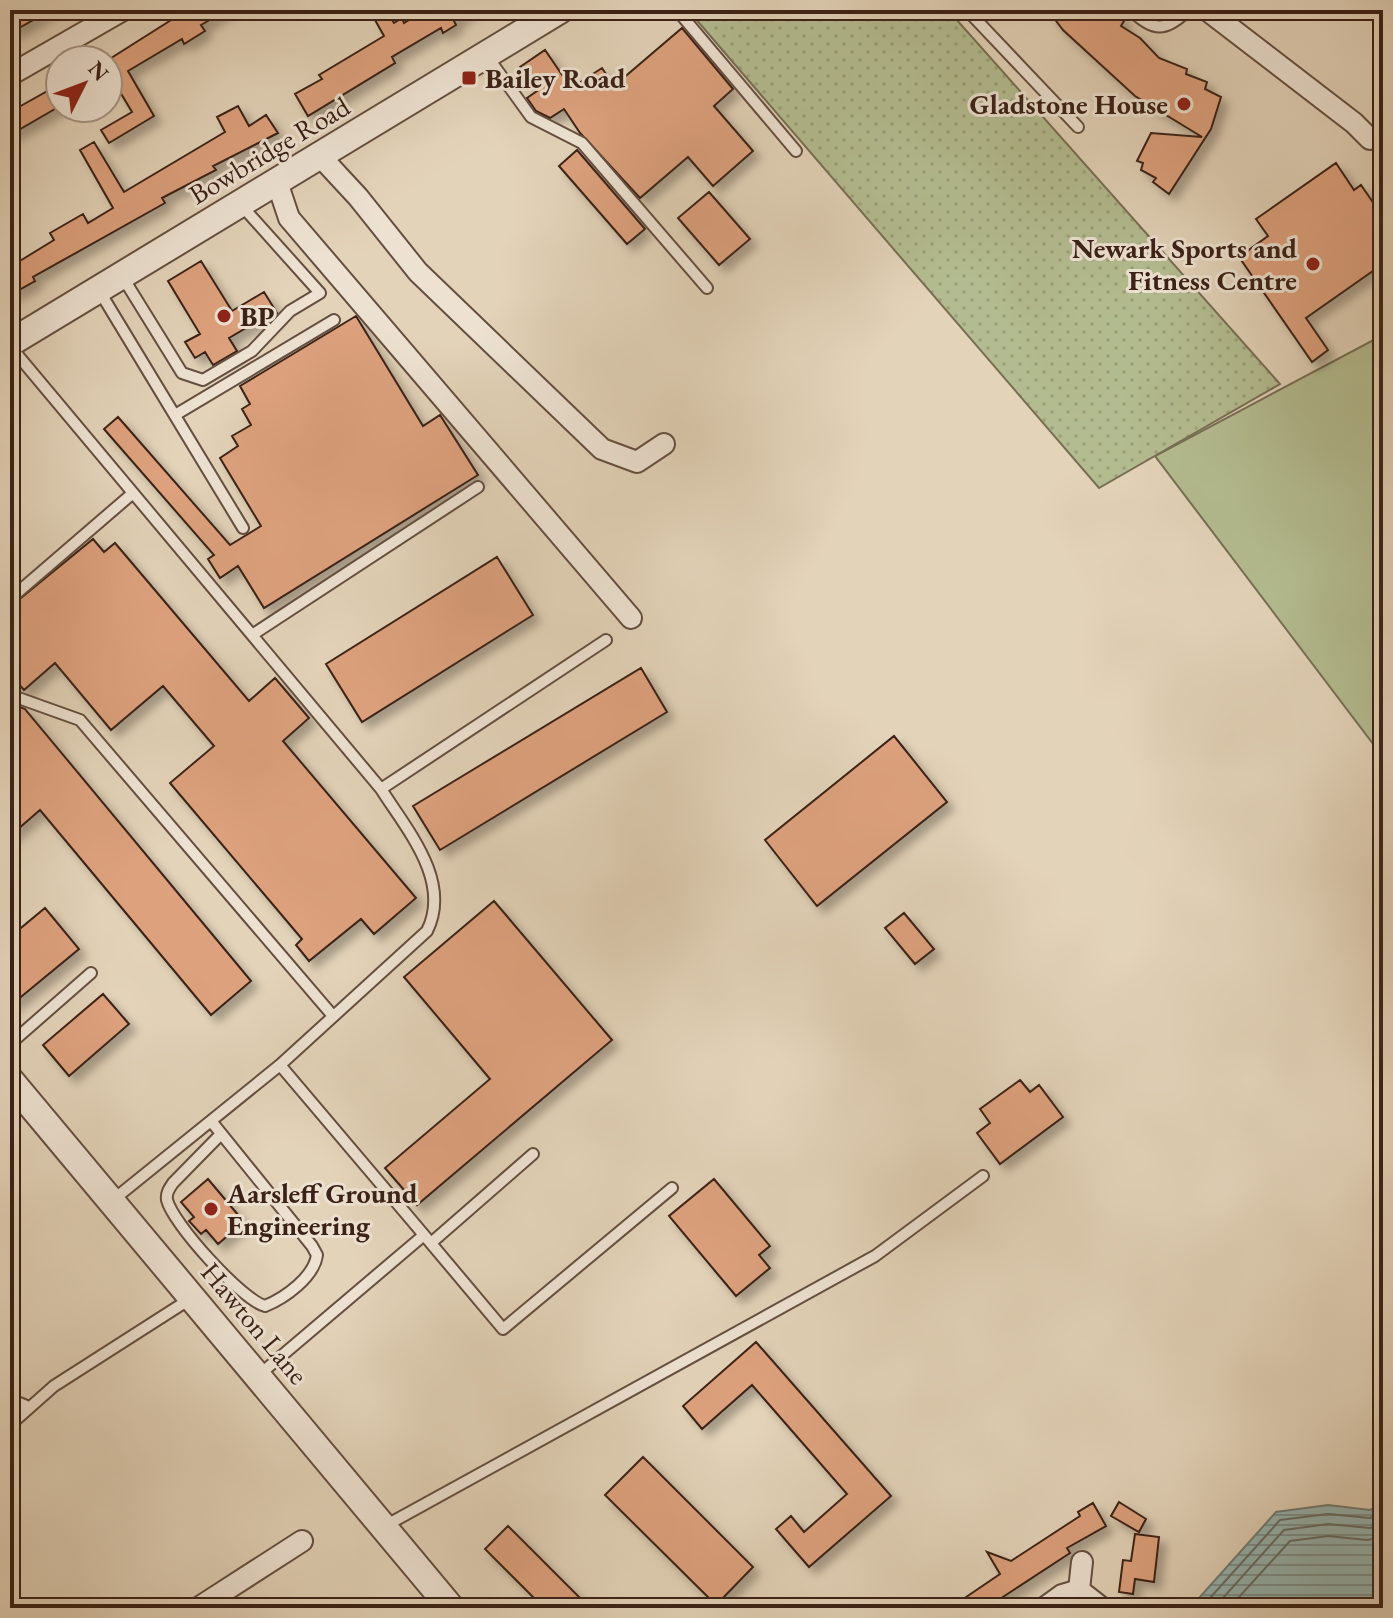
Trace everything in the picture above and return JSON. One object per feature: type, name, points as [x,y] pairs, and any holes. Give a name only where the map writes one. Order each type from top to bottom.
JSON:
[{"type":"street","points":[[10,75],[123,10]]},
{"type":"street","name":"Bowbridge Road","points":[[10,345],[552,12]]},
{"type":"street","points":[[1214,12],[1370,139]]},
{"type":"street","points":[[320,156],[358,197],[418,272],[602,449],[637,462],[664,444]]},
{"type":"street","points":[[277,182],[289,218],[631,618]]},
{"type":"street","name":"Hawton Lane","points":[[10,1080],[451,1608]]},
{"type":"street","points":[[198,1608],[302,1541]]},
{"type":"street","points":[[1079,1590],[1082,1562]]},
{"type":"street","points":[[1044,1608],[1062,1595],[1079,1590]]},
{"type":"street","points":[[1079,1590],[1102,1608]]},
{"type":"lane","points":[[677,10],[796,151]]},
{"type":"lane","points":[[967,10],[1078,127]]},
{"type":"lane","points":[[1131,10],[1150,26],[1161,29],[1170,26],[1188,10]]},
{"type":"lane","points":[[486,54],[531,117],[582,143],[707,288]]},
{"type":"lane","points":[[122,276],[182,373],[203,380],[252,351],[290,311],[320,293],[240,205]]},
{"type":"lane","points":[[99,290],[243,528]]},
{"type":"lane","points":[[175,415],[334,320]]},
{"type":"lane","points":[[10,345],[381,789],[426,863],[435,891],[436,914],[427,931],[280,1065],[111,1201]]},
{"type":"lane","points":[[252,635],[478,487]]},
{"type":"lane","points":[[10,599],[133,493]]},
{"type":"lane","points":[[381,789],[606,640]]},
{"type":"lane","points":[[10,695],[80,720],[333,1016]]},
{"type":"lane","points":[[10,1044],[91,973]]},
{"type":"lane","points":[[280,1065],[503,1329],[672,1188]]},
{"type":"lane","points":[[211,1121],[317,1255],[316,1267],[276,1302],[265,1306],[255,1304],[236,1287],[184,1228],[167,1201],[167,1192],[173,1183],[221,1134]]},
{"type":"lane","points":[[258,1376],[533,1154]]},
{"type":"lane","points":[[383,1527],[875,1256],[983,1176]]},
{"type":"lane","points":[[10,1425],[29,1407],[192,1298]]},
{"type":"lane","points":[[10,1399],[29,1407]]},
{"type":"green space","points":[[688,10],[948,10],[1280,384],[1099,488]]},
{"type":"green space","points":[[1383,335],[1383,757],[1155,456]]},
{"type":"water","points":[[1383,1504],[1383,1608],[1190,1608],[1276,1512],[1328,1505],[1370,1510]]},
{"type":"building","points":[[10,10],[51,10],[10,33]]},
{"type":"building","points":[[187,10],[227,10],[201,25],[205,31],[184,44],[182,39],[128,71],[154,116],[109,143],[101,130],[111,124],[124,124],[124,117],[132,112],[124,99],[124,50]]},
{"type":"building","points":[[425,10],[471,10],[454,21],[456,25],[443,33],[441,28],[392,57],[395,63],[308,116],[295,94],[322,79],[319,75],[384,36],[375,20],[387,12],[394,23],[402,18],[404,23]]},
{"type":"building","name":"Gladstone House","points":[[1048,10],[1113,10],[1124,21],[1121,26],[1140,38],[1159,58],[1187,69],[1186,74],[1207,82],[1205,89],[1221,97],[1211,129],[1169,194],[1153,182],[1156,178],[1141,170],[1143,163],[1137,161],[1151,133],[1202,137],[1135,96],[1063,30]]},
{"type":"building","points":[[682,28],[733,89],[714,106],[753,151],[713,186],[688,157],[640,198],[580,133],[564,109],[550,118],[536,111],[527,98],[537,91],[520,67],[545,50],[571,88],[602,68],[614,86]]},
{"type":"building","points":[[44,93],[44,115],[10,135],[10,112]]},
{"type":"building","points":[[238,106],[249,126],[266,115],[278,133],[213,166],[216,170],[162,198],[165,203],[33,277],[35,281],[10,295],[10,267],[54,240],[50,233],[83,214],[88,223],[113,208],[80,150],[94,142],[124,192],[225,132],[217,117]]},
{"type":"building","points":[[577,150],[645,229],[627,244],[559,166]]},
{"type":"building","name":"Newark Sports and Fitness Centre","points":[[1336,163],[1354,190],[1361,185],[1372,201],[1383,194],[1383,286],[1373,271],[1306,318],[1328,350],[1312,362],[1239,257],[1268,236],[1256,219]]},
{"type":"building","points":[[709,192],[750,239],[719,265],[678,218]]},
{"type":"building","name":"BP","points":[[201,261],[232,311],[264,292],[277,313],[266,322],[263,318],[229,338],[237,351],[213,365],[205,352],[195,358],[185,342],[200,334],[168,281]]},
{"type":"building","points":[[356,316],[423,426],[440,415],[478,475],[264,608],[238,566],[220,578],[208,559],[214,555],[104,429],[118,417],[230,545],[261,526],[220,458],[238,446],[232,436],[251,425],[242,409],[250,404],[240,386]]},
{"type":"building","points":[[93,539],[104,552],[115,543],[249,701],[275,678],[309,718],[283,741],[416,898],[374,934],[361,919],[309,961],[296,945],[302,939],[170,783],[214,746],[163,686],[111,730],[55,663],[24,690],[10,674],[10,633],[17,627],[10,619],[10,607]]},
{"type":"building","points":[[497,557],[533,615],[362,722],[326,664]]},
{"type":"building","points":[[641,668],[667,712],[440,850],[413,806]]},
{"type":"building","points":[[17,706],[25,709],[251,981],[211,1015],[40,810],[10,836],[10,712]]},
{"type":"building","points":[[894,736],[947,802],[817,906],[765,840]]},
{"type":"building","points":[[494,901],[612,1040],[417,1205],[385,1168],[490,1079],[404,977]]},
{"type":"building","points":[[45,908],[79,949],[10,1006],[10,937]]},
{"type":"building","points":[[904,913],[934,949],[915,964],[885,928]]},
{"type":"building","points":[[103,994],[129,1024],[69,1076],[43,1045]]},
{"type":"building","points":[[1020,1080],[1030,1092],[1039,1085],[1063,1117],[1000,1164],[977,1133],[990,1123],[980,1109]]},
{"type":"building","name":"Aarsleff Ground Engineering","points":[[208,1179],[244,1222],[218,1244],[206,1230],[201,1234],[189,1221],[194,1217],[181,1202]]},
{"type":"building","points":[[714,1179],[770,1246],[759,1255],[770,1268],[736,1296],[669,1216]]},
{"type":"building","points":[[756,1342],[891,1496],[809,1567],[776,1529],[791,1516],[804,1532],[847,1494],[752,1385],[702,1429],[683,1406]]},
{"type":"building","points":[[643,1457],[753,1567],[716,1605],[605,1495]]},
{"type":"building","points":[[1119,1502],[1146,1519],[1139,1532],[1111,1516]]},
{"type":"building","points":[[1093,1503],[1106,1526],[1067,1548],[1070,1553],[986,1608],[950,1608],[1000,1574],[987,1552],[1011,1561],[1080,1516],[1078,1512]]},
{"type":"building","points":[[508,1526],[590,1608],[544,1608],[485,1549]]},
{"type":"building","points":[[1135,1534],[1159,1537],[1154,1582],[1135,1579],[1133,1594],[1119,1592],[1123,1560],[1131,1561]]},
{"type":"place","name":"Bailey Road","points":[[469,78]]},
{"type":"place","name":"Gladstone House","points":[[1184,104]]},
{"type":"place","name":"Newark Sports and Fitness Centre","points":[[1313,264]]},
{"type":"place","name":"BP","points":[[224,316]]},
{"type":"place","name":"Aarsleff Ground Engineering","points":[[211,1209]]}]
